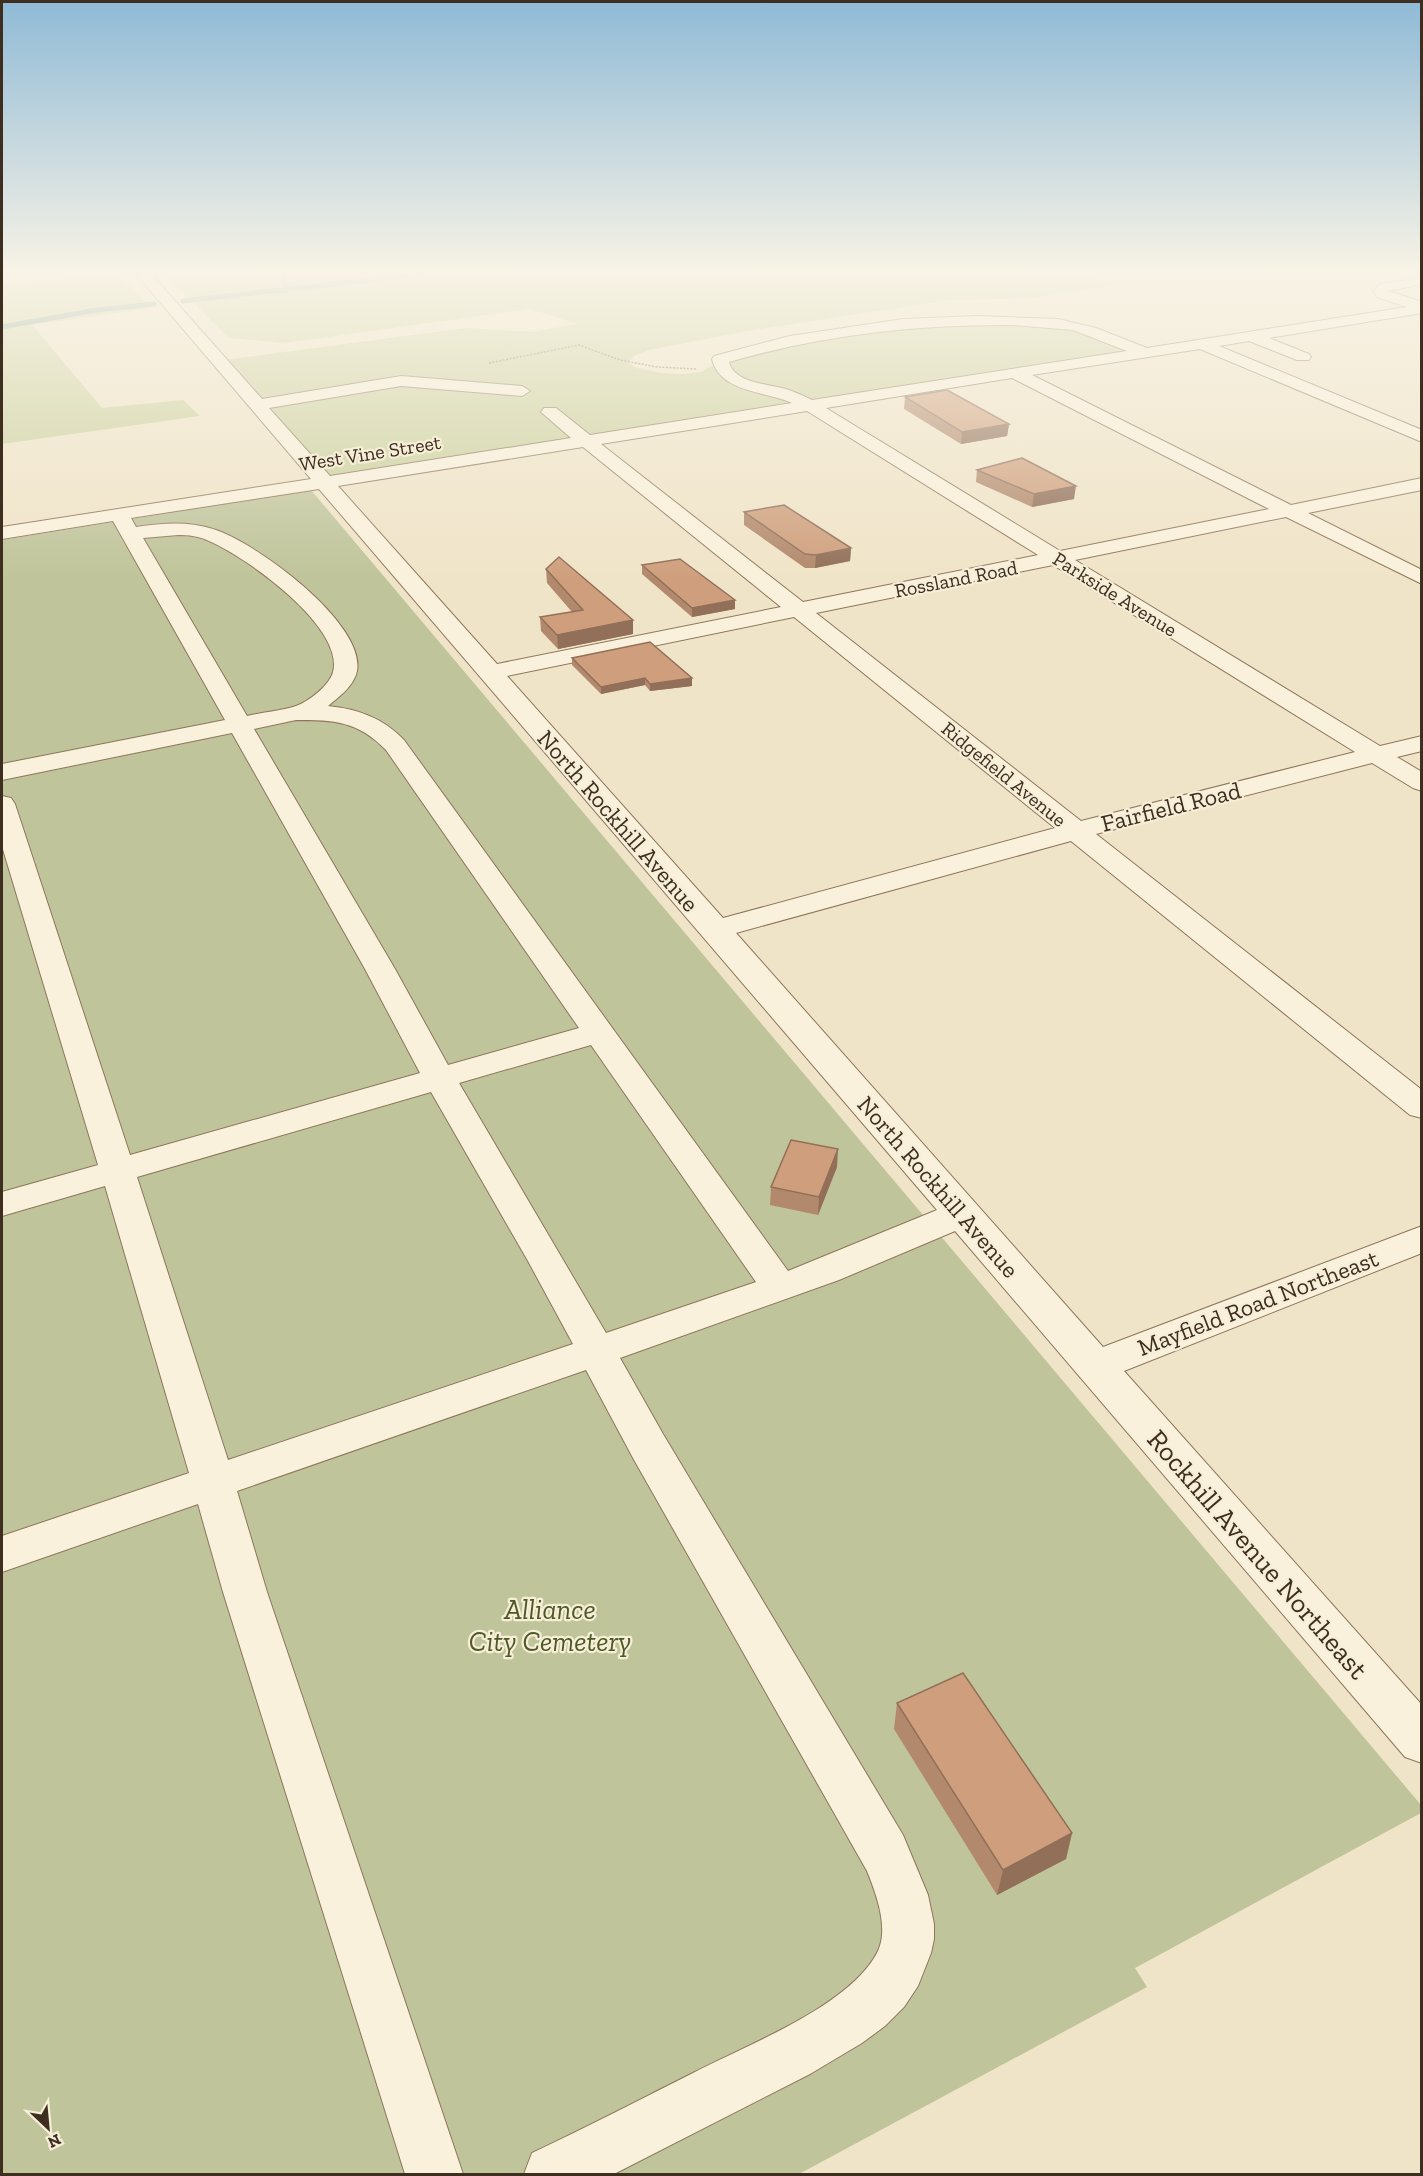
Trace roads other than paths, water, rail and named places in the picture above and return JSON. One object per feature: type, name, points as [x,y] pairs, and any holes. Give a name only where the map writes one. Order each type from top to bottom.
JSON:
[{"type":"street","name":"North Rockhill Avenue","points":[[231,376],[1095,1366]]},
{"type":"street","name":"Parkside Avenue","points":[[731,376],[737,381],[777,392],[809,405],[1422,783]]},
{"type":"street","name":"West Vine Street","points":[[2,533],[121,528],[322,482],[998,376]]},
{"type":"street","points":[[1019,376],[1422,578]]},
{"type":"street","points":[[1277,376],[1422,437]]},
{"type":"street","points":[[257,405],[401,381],[522,391]]},
{"type":"street","name":"Ridgefield Avenue","points":[[550,412],[1422,1107]]},
{"type":"street","name":"Rossland Road","points":[[490,672],[1422,484]]},
{"type":"street","points":[[121,528],[178,528],[207,533],[234,546],[277,573],[289,584],[334,635],[341,645],[346,664],[345,673],[339,682],[303,713]]},
{"type":"street","points":[[121,528],[380,969],[547,1261],[643,1437],[885,1853],[899,1883],[906,1909],[908,1940],[900,1965],[884,1990],[865,2008],[806,2045],[553,2175]]},
{"type":"street","points":[[2,772],[303,713],[335,714],[366,721],[379,727],[388,736],[780,1288]]},
{"type":"street","name":"Fairfield Road","points":[[713,930],[1075,831],[1422,742]]},
{"type":"street","points":[[2,804],[214,1481],[245,1593],[434,2175]]},
{"type":"street","points":[[2,1204],[598,1033]]},
{"type":"street","points":[[2,1554],[780,1288],[962,1214]]},
{"type":"street","name":"Mayfield Road Northeast","points":[[1095,1366],[1422,1239]]},
{"type":"street","name":"Rockhill Avenue Northeast","points":[[1095,1366],[1422,1741]]},
{"type":"park label","name":"Alliance City Cemetery","points":[[550,1625]]}]
